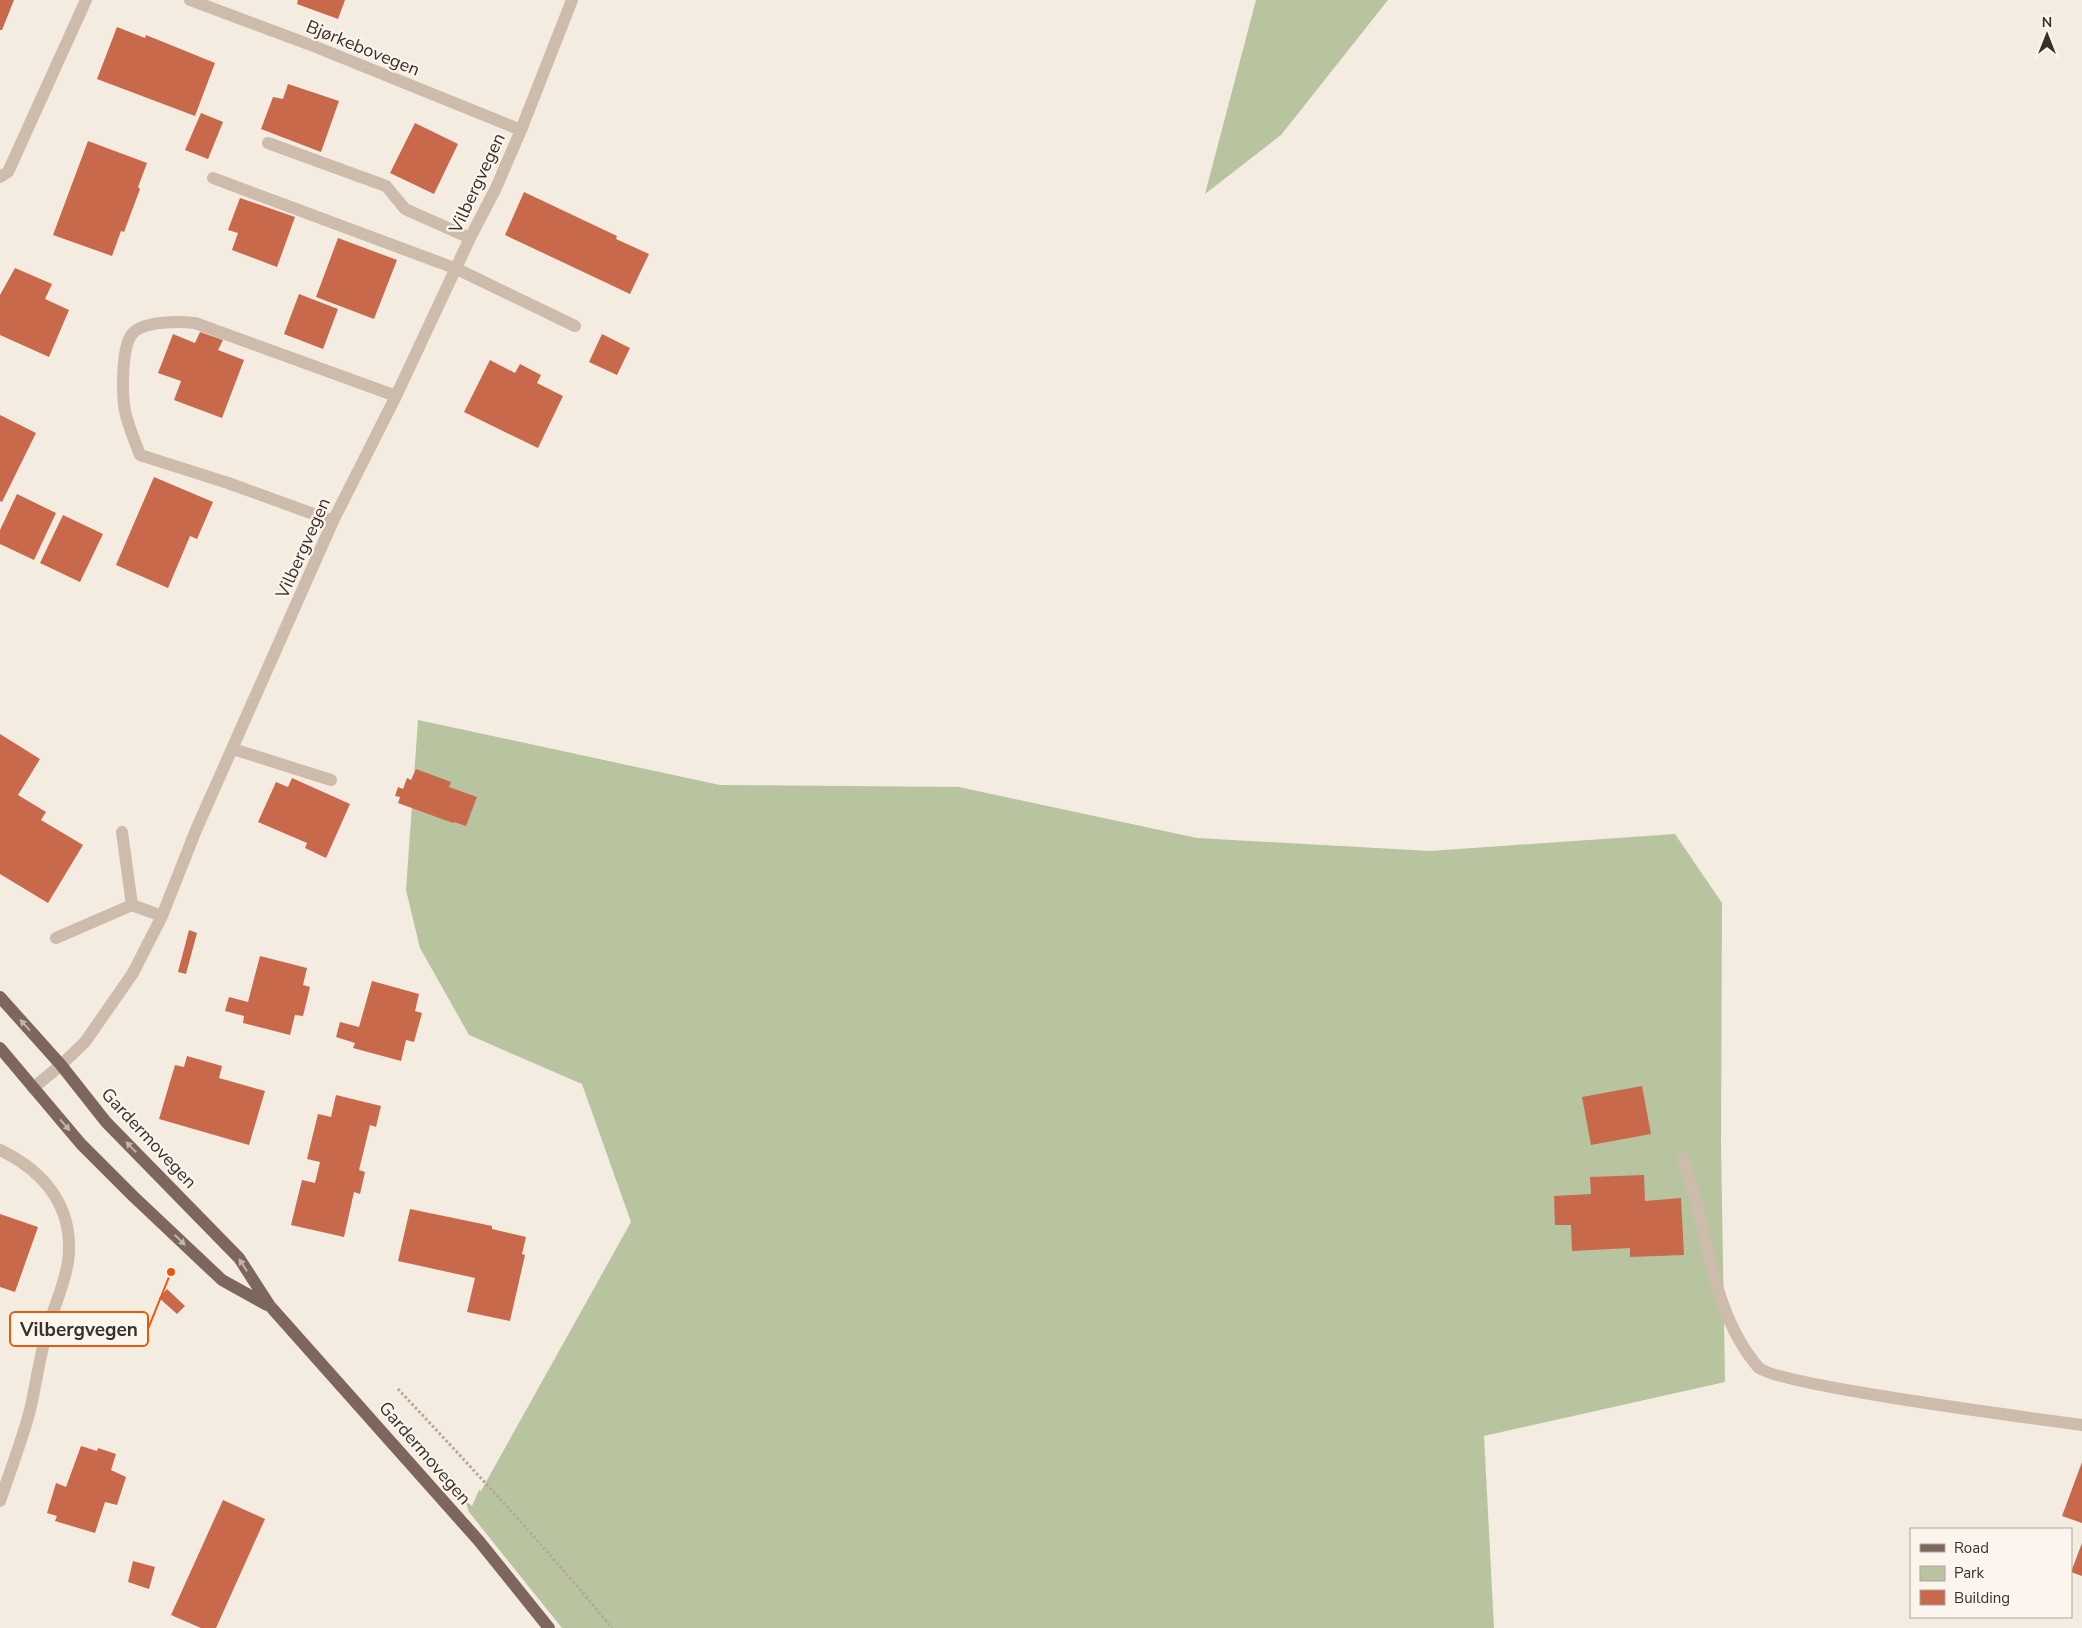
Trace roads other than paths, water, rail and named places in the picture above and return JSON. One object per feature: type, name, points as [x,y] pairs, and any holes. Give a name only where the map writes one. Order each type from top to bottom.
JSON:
[{"type":"main road","name":"Gardermovegen","points":[[0,997],[61,1065],[106,1122],[239,1258],[270,1306],[473,1534],[549,1628]]},
{"type":"main road","name":"Gardermovegen","points":[[0,1048],[81,1144],[222,1280],[270,1306]]},
{"type":"street","points":[[0,177],[8,172],[86,0]]},
{"type":"street","name":"Bjørkebovegen","points":[[190,0],[316,47],[521,130]]},
{"type":"street","name":"Vilbergvegen","points":[[33,1088],[85,1042],[133,973],[162,916],[196,830],[333,521],[396,396],[470,238],[496,188],[572,0]]},
{"type":"street","points":[[268,143],[386,186],[405,209],[470,238]]},
{"type":"street","points":[[213,178],[457,269],[575,326]]},
{"type":"street","points":[[333,521],[228,482],[140,454],[125,411],[124,355],[132,334],[141,327],[179,321],[195,323],[396,396]]},
{"type":"street","points":[[233,749],[331,780]]},
{"type":"street","points":[[122,832],[132,905]]},
{"type":"street","points":[[56,938],[132,905],[162,916]]},
{"type":"street","points":[[0,1150],[24,1164],[53,1191],[63,1211],[68,1236],[68,1263],[46,1334],[30,1411],[0,1501]]},
{"type":"street","points":[[1683,1158],[1697,1204],[1713,1273],[1732,1329],[1760,1369],[1775,1375],[1874,1394],[2082,1425]]},
{"type":"place","name":"Vilbergvegen","points":[[171,1272]]}]
